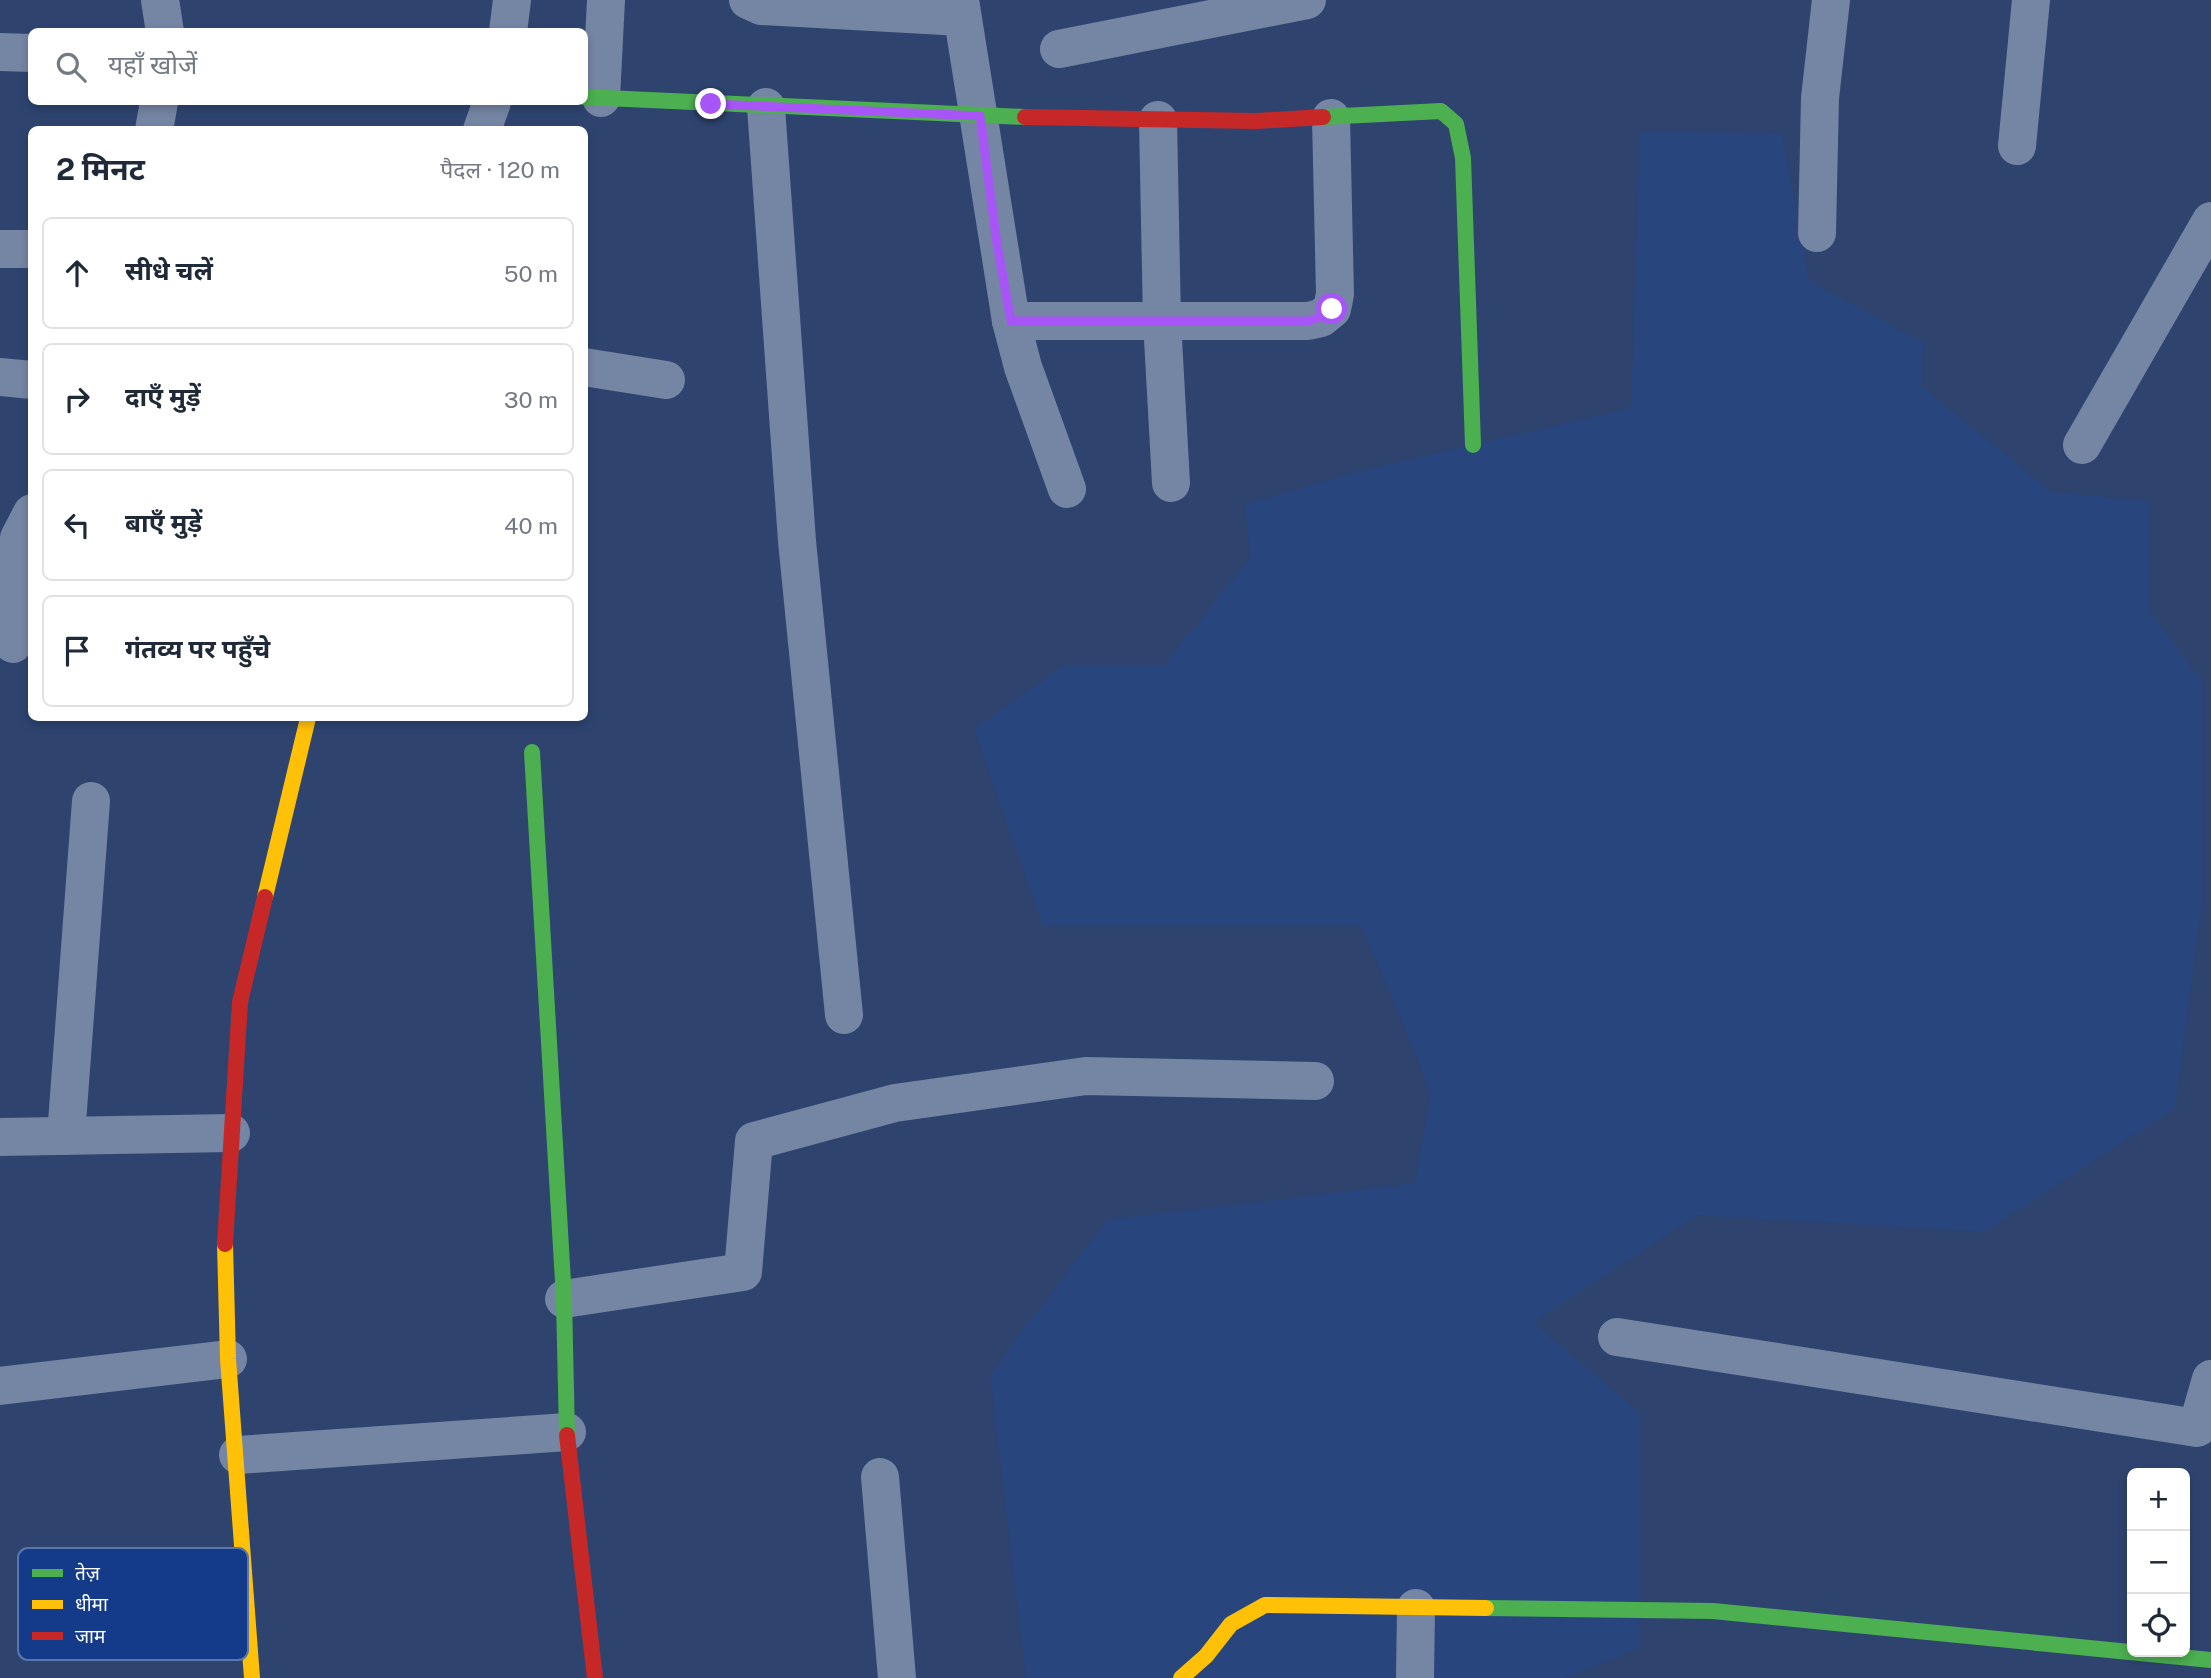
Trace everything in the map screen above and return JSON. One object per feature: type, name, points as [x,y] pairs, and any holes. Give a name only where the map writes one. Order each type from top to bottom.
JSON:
[{"type":"street","points":[[160,0],[164,28]]},
{"type":"street","points":[[508,28],[512,0]]},
{"type":"street","points":[[606,0],[593,98],[980,116],[1158,120],[1256,121],[1441,111],[1452,116],[1458,126],[1463,158],[1474,444]]},
{"type":"street","points":[[748,0],[761,6],[961,8],[1011,321],[1023,367],[1067,489]]},
{"type":"street","points":[[1059,49],[1307,0]]},
{"type":"street","points":[[1817,233],[1820,98],[1831,0]]},
{"type":"street","points":[[2017,146],[2031,0]]},
{"type":"street","points":[[0,52],[28,52]]},
{"type":"street","points":[[155,126],[158,105]]},
{"type":"street","points":[[483,126],[491,105]]},
{"type":"street","points":[[766,107],[797,541],[844,1015]]},
{"type":"street","points":[[1011,321],[1308,321],[1321,317],[1332,309],[1335,295],[1331,118]]},
{"type":"street","points":[[1158,120],[1163,321],[1171,482]]},
{"type":"street","points":[[2082,445],[2211,221]]},
{"type":"street","points":[[0,249],[28,248]]},
{"type":"street","points":[[588,367],[666,380]]},
{"type":"street","points":[[0,377],[28,380]]},
{"type":"street","points":[[13,644],[19,538],[28,521]]},
{"type":"street","points":[[244,1548],[228,1359],[225,1238],[240,1002],[306,721]]},
{"type":"street","points":[[532,752],[565,1299],[566,1432],[596,1678]]},
{"type":"street","points":[[66,1136],[91,801]]},
{"type":"street","points":[[565,1299],[743,1272],[754,1141],[895,1103],[1086,1076],[1315,1082]]},
{"type":"street","points":[[0,1137],[231,1133]]},
{"type":"street","points":[[1617,1337],[2204,1429],[2211,1379]]},
{"type":"street","points":[[0,1385],[228,1359]]},
{"type":"street","points":[[238,1455],[566,1432]]},
{"type":"street","points":[[880,1478],[897,1678]]},
{"type":"street","points":[[1181,1678],[1206,1656],[1231,1624],[1265,1605],[1713,1611],[2211,1660]]},
{"type":"street","points":[[1415,1678],[1416,1608]]},
{"type":"street","points":[[248,1614],[252,1678]]},
{"type":"water","points":[[1640,131],[1782,134],[1809,281],[1923,342],[1922,387],[2051,492],[2150,501],[2149,611],[2202,681],[2202,900],[2175,1108],[1984,1232],[1697,1215],[1533,1322],[1639,1413],[1639,1648],[1566,1678],[1026,1678],[990,1375],[1107,1220],[1415,1183],[1431,1092],[1362,926],[1043,926],[974,729],[1065,665],[1165,665],[1250,558],[1245,504],[1356,472],[1631,408]]},
{"type":"traffic: fast","points":[[588,97],[1025,117]]},
{"type":"traffic: fast","points":[[1323,117],[1441,111],[1456,124],[1463,158],[1473,445]]},
{"type":"traffic: fast","points":[[532,752],[564,1299],[567,1435]]},
{"type":"traffic: fast","points":[[1486,1608],[1713,1611],[2211,1660]]},
{"type":"traffic: slow","points":[[265,897],[307,721]]},
{"type":"traffic: slow","points":[[225,1244],[228,1359],[242,1548]]},
{"type":"traffic: slow","points":[[1181,1678],[1206,1656],[1231,1624],[1265,1605],[1486,1608]]},
{"type":"traffic: slow","points":[[248,1625],[252,1678]]},
{"type":"traffic: jam","points":[[1025,117],[1256,121],[1323,117]]},
{"type":"traffic: jam","points":[[225,1244],[240,1002],[265,897]]},
{"type":"traffic: jam","points":[[567,1435],[595,1678]]},
{"type":"route","points":[[711,104],[980,116],[997,244],[1011,321],[1308,321],[1321,317],[1332,309]]}]
